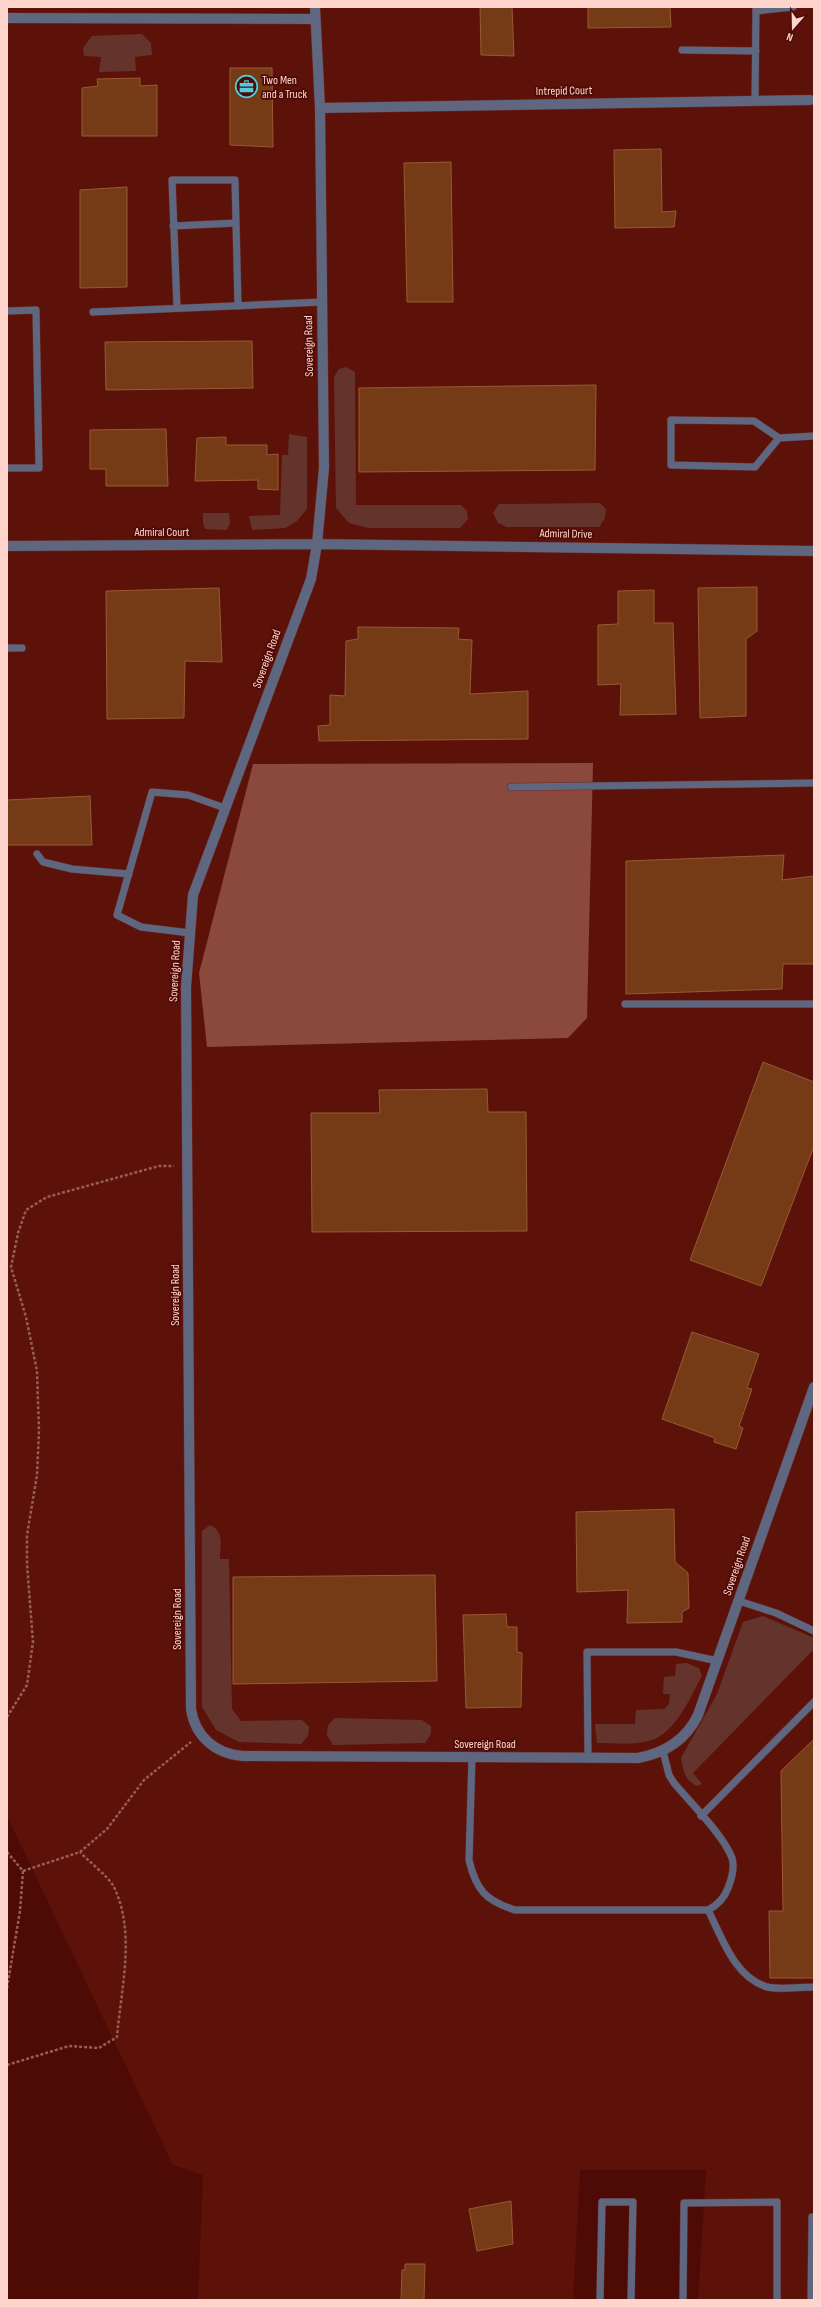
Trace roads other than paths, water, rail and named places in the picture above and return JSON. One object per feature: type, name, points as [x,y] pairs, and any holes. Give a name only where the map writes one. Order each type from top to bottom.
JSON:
[{"type":"street","name":"Sovereign Road","points":[[315,7],[320,108],[324,468],[317,544],[310,579],[193,895],[186,987],[191,1709],[200,1734],[212,1746],[234,1755],[638,1758],[663,1751],[682,1738],[695,1721],[718,1661],[814,1387]]},
{"type":"street","points":[[7,18],[315,19]]},
{"type":"street","name":"Intrepid Court","points":[[320,108],[755,101],[812,98]]},
{"type":"street","name":"Admiral Court","points":[[7,546],[317,544]]},
{"type":"street","name":"Admiral Drive","points":[[317,544],[814,551]]},
{"type":"lane","points":[[755,101],[756,9],[793,7]]},
{"type":"lane","points":[[682,50],[756,51]]},
{"type":"lane","points":[[177,308],[172,180],[235,180],[238,306]]},
{"type":"lane","points":[[173,226],[236,223]]},
{"type":"lane","points":[[93,312],[322,302]]},
{"type":"lane","points":[[7,311],[36,310],[40,468],[7,468]]},
{"type":"lane","points":[[779,438],[755,467],[671,465],[671,420],[754,421],[779,438],[814,436]]},
{"type":"lane","points":[[7,648],[22,648]]},
{"type":"lane","points":[[511,787],[814,783]]},
{"type":"lane","points":[[190,933],[141,927],[117,916],[152,792],[188,795],[225,808]]},
{"type":"lane","points":[[37,854],[43,862],[72,869],[129,874]]},
{"type":"lane","points":[[625,1004],[814,1004]]},
{"type":"lane","points":[[738,1601],[776,1614],[814,1631]]},
{"type":"lane","points":[[588,1758],[587,1652],[676,1652],[718,1661]]},
{"type":"lane","points":[[702,1816],[814,1702]]},
{"type":"lane","points":[[472,1757],[469,1860],[472,1875],[478,1887],[493,1902],[515,1910],[708,1910],[717,1906],[722,1899],[733,1870],[732,1859],[728,1849],[674,1783],[669,1775],[663,1751]]},
{"type":"lane","points":[[708,1910],[729,1952],[740,1968],[749,1977],[768,1987],[814,1987]]},
{"type":"lane","points":[[600,2300],[602,2202],[633,2202],[631,2300]]},
{"type":"lane","points":[[683,2300],[684,2202],[776,2202],[777,2300]]},
{"type":"lane","points":[[811,2300],[812,2217],[814,2217]]},
{"type":"place","name":"Two Men and a Truck","points":[[247,87]]}]
